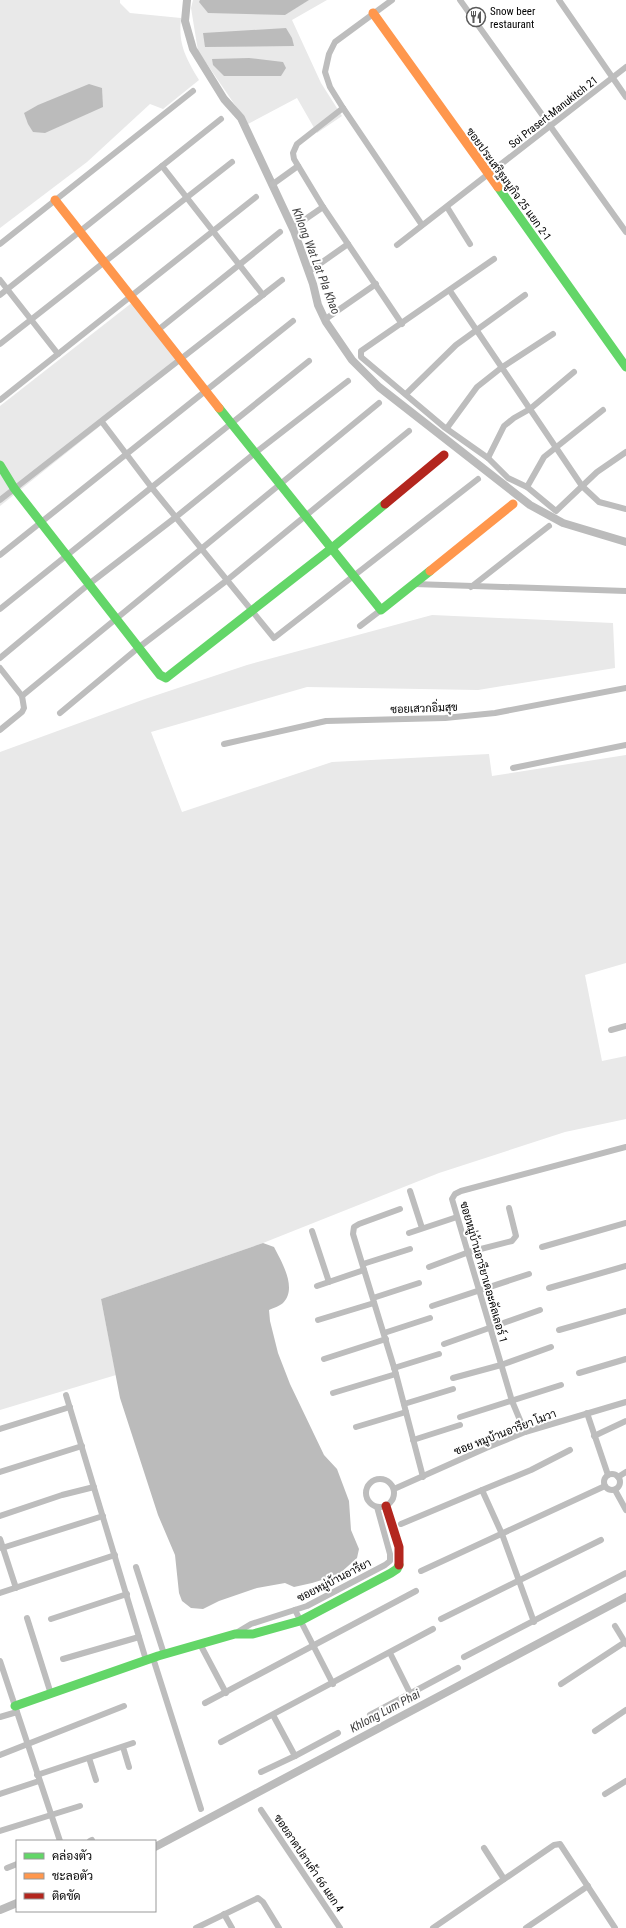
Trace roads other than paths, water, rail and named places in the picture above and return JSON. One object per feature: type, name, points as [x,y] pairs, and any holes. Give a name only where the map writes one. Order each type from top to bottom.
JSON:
[{"type":"street","points":[[392,0],[335,42],[329,54],[325,72],[326,80],[343,108],[422,225]]},
{"type":"street","points":[[460,0],[626,232]]},
{"type":"street","points":[[560,0],[626,96]]},
{"type":"street","name":"ซอยประเสริฐมนูกิจ 25 แยก 2-1","points":[[373,13],[488,176],[626,367]]},
{"type":"street","name":"Soi Prasert-Manukitch 21","points":[[397,245],[488,176],[626,67]]},
{"type":"street","points":[[0,244],[193,91]]},
{"type":"street","points":[[343,108],[297,144],[293,153],[298,166],[323,207],[402,324]]},
{"type":"street","points":[[0,295],[221,119]]},
{"type":"street","points":[[0,344],[232,162]]},
{"type":"street","points":[[162,166],[214,230],[262,295]]},
{"type":"street","points":[[273,184],[298,166]]},
{"type":"street","points":[[0,400],[256,197]]},
{"type":"street","points":[[55,200],[132,296],[230,423],[381,610]]},
{"type":"street","points":[[294,227],[323,207]]},
{"type":"street","points":[[447,207],[470,244]]},
{"type":"street","points":[[158,330],[280,232]]},
{"type":"street","points":[[311,270],[348,244]]},
{"type":"street","points":[[494,259],[450,291],[361,351],[360,354],[447,428],[488,458],[508,478],[527,487],[556,511],[597,472],[626,452]]},
{"type":"street","points":[[0,280],[58,354]]},
{"type":"street","points":[[0,500],[102,422],[179,358],[282,280]]},
{"type":"street","points":[[327,318],[376,284]]},
{"type":"street","points":[[450,291],[582,486],[599,502],[626,509]]},
{"type":"street","points":[[406,394],[444,354],[525,295]]},
{"type":"street","points":[[0,555],[293,321]]},
{"type":"street","points":[[447,428],[477,386],[501,368],[553,334]]},
{"type":"street","points":[[0,609],[66,554],[152,488],[230,423],[309,361]]},
{"type":"street","points":[[488,458],[504,426],[514,418],[530,409],[574,372]]},
{"type":"street","points":[[0,658],[89,584],[348,381]]},
{"type":"street","points":[[22,696],[379,403]]},
{"type":"street","points":[[527,487],[544,457],[603,410]]},
{"type":"street","points":[[102,422],[126,455],[226,581],[274,638],[478,479]]},
{"type":"street","points":[[60,713],[138,648],[226,581],[409,431]]},
{"type":"street","points":[[0,465],[14,488],[42,522],[138,648],[160,675],[166,678],[332,548],[444,455]]},
{"type":"street","points":[[360,626],[513,504]]},
{"type":"street","points":[[471,587],[549,526]]},
{"type":"street","points":[[414,584],[626,591]]},
{"type":"street","points":[[0,730],[22,712],[24,708],[22,696],[1,673]]},
{"type":"street","name":"ซอยเสวกอิ่มสุข","points":[[224,744],[326,721],[445,718],[495,714],[626,688]]},
{"type":"street","points":[[513,768],[626,745]]},
{"type":"street","points":[[612,1030],[626,1026]]},
{"type":"street","name":"ซอยหมู่บ้านอารียาเดอะคัลเลอร์ 1","points":[[525,1432],[512,1401],[478,1290],[469,1252],[456,1217],[452,1199],[458,1192],[626,1147]]},
{"type":"street","points":[[410,1191],[422,1228]]},
{"type":"street","points":[[429,1267],[469,1252],[515,1239],[516,1236],[508,1208]]},
{"type":"street","points":[[400,1209],[354,1227],[353,1234],[385,1336],[423,1477]]},
{"type":"street","points":[[409,1233],[456,1217]]},
{"type":"street","points":[[542,1247],[626,1223]]},
{"type":"street","points":[[312,1231],[329,1282]]},
{"type":"street","points":[[318,1286],[410,1249]]},
{"type":"street","points":[[549,1288],[626,1266]]},
{"type":"street","points":[[432,1306],[529,1274]]},
{"type":"street","points":[[318,1320],[419,1283]]},
{"type":"street","points":[[444,1344],[540,1310]]},
{"type":"street","points":[[559,1330],[626,1311]]},
{"type":"street","points":[[324,1359],[430,1318]]},
{"type":"street","points":[[453,1378],[501,1365],[552,1347]]},
{"type":"street","points":[[333,1393],[439,1354]]},
{"type":"street","points":[[579,1374],[626,1359]]},
{"type":"street","points":[[460,1417],[560,1384]]},
{"type":"street","points":[[404,1404],[453,1388]]},
{"type":"street","points":[[66,1395],[139,1637],[150,1659],[201,1809]]},
{"type":"street","name":"ซอย หมูบ้านอารียา โมวา","points":[[394,1489],[525,1432],[586,1412],[626,1402]]},
{"type":"street","points":[[0,1430],[70,1407]]},
{"type":"street","points":[[356,1427],[406,1412]]},
{"type":"street","points":[[586,1412],[608,1475]]},
{"type":"street","points":[[594,1436],[626,1420]]},
{"type":"street","points":[[413,1440],[460,1425]]},
{"type":"street","points":[[0,1472],[82,1446]]},
{"type":"street","points":[[401,1524],[531,1470],[570,1450]]},
{"type":"street","points":[[618,1477],[626,1472]]},
{"type":"street","points":[[614,1474],[618,1477],[620,1484],[615,1490],[609,1490],[605,1486],[604,1480],[608,1475],[614,1474]]},
{"type":"street","points":[[0,1717],[51,1694],[164,1654],[235,1634],[253,1634],[300,1621],[396,1570],[400,1563],[400,1553],[382,1506],[367,1500],[366,1488],[369,1483],[380,1479],[391,1484],[394,1489],[393,1499],[382,1506]]},
{"type":"street","points":[[421,1570],[605,1486]]},
{"type":"street","points":[[0,1516],[62,1495],[94,1487]]},
{"type":"street","points":[[482,1490],[502,1534],[534,1622]]},
{"type":"street","points":[[615,1490],[626,1510]]},
{"type":"street","name":"ซอยหมู่บ้านอารียา","points":[[235,1634],[251,1624],[307,1606],[385,1565],[390,1560],[390,1554],[382,1506]]},
{"type":"street","points":[[2,1548],[103,1516]]},
{"type":"street","points":[[0,1540],[16,1588]]},
{"type":"street","points":[[441,1619],[601,1540]]},
{"type":"street","points":[[0,1593],[115,1555]]},
{"type":"street","points":[[136,1566],[164,1654]]},
{"type":"street","points":[[464,1657],[626,1573]]},
{"type":"street","points":[[205,1703],[416,1591]]},
{"type":"street","points":[[51,1618],[127,1594]]},
{"type":"street","points":[[295,1610],[332,1684]]},
{"type":"street","points":[[27,1618],[51,1694]]},
{"type":"street","points":[[561,1684],[625,1643],[614,1626]]},
{"type":"street","points":[[221,1742],[273,1716],[433,1629]]},
{"type":"street","points":[[64,1659],[139,1637]]},
{"type":"street","points":[[200,1644],[226,1692]]},
{"type":"street","points":[[390,1653],[410,1693]]},
{"type":"street","points":[[0,1661],[7,1678],[38,1778],[60,1840]]},
{"type":"street","points":[[370,1715],[458,1668]]},
{"type":"street","points":[[0,1680],[7,1678]]},
{"type":"street","points":[[0,1755],[17,1750],[28,1743],[124,1706]]},
{"type":"street","points":[[595,1731],[626,1710]]},
{"type":"street","points":[[273,1716],[295,1756]]},
{"type":"street","points":[[261,1772],[338,1733]]},
{"type":"street","points":[[0,1794],[89,1758],[134,1743]]},
{"type":"street","points":[[123,1747],[129,1766]]},
{"type":"street","points":[[89,1758],[96,1780]]},
{"type":"street","points":[[605,1794],[626,1781]]},
{"type":"street","points":[[0,1831],[80,1806]]},
{"type":"street","name":"ซอยลาดปลาเค้า 66 แยก 4","points":[[261,1810],[340,1928]]},
{"type":"street","points":[[433,1928],[554,1845],[560,1844],[615,1928]]},
{"type":"street","points":[[484,1848],[504,1879]]},
{"type":"street","points":[[7,1868],[16,1864]]},
{"type":"street","points":[[526,1928],[588,1886]]},
{"type":"street","points":[[196,1928],[258,1898],[263,1902],[279,1928]]},
{"type":"street","points":[[224,1914],[232,1928]]},
{"type":"waterway","name":"Khlong Wat Lat Pla Khao","points":[[187,0],[185,21],[193,49],[224,99],[241,118],[294,231],[313,284],[318,305],[326,322],[352,360],[379,387],[530,505],[563,523],[626,542]]},
{"type":"waterway","name":"Khlong Lum Phai","points":[[156,1846],[626,1597]]},
{"type":"waterway","name":"Khlong Lum Phai","points":[[0,1910],[16,1903]]},
{"type":"place","name":"Snow beer restaurant","points":[[476,17]]}]
